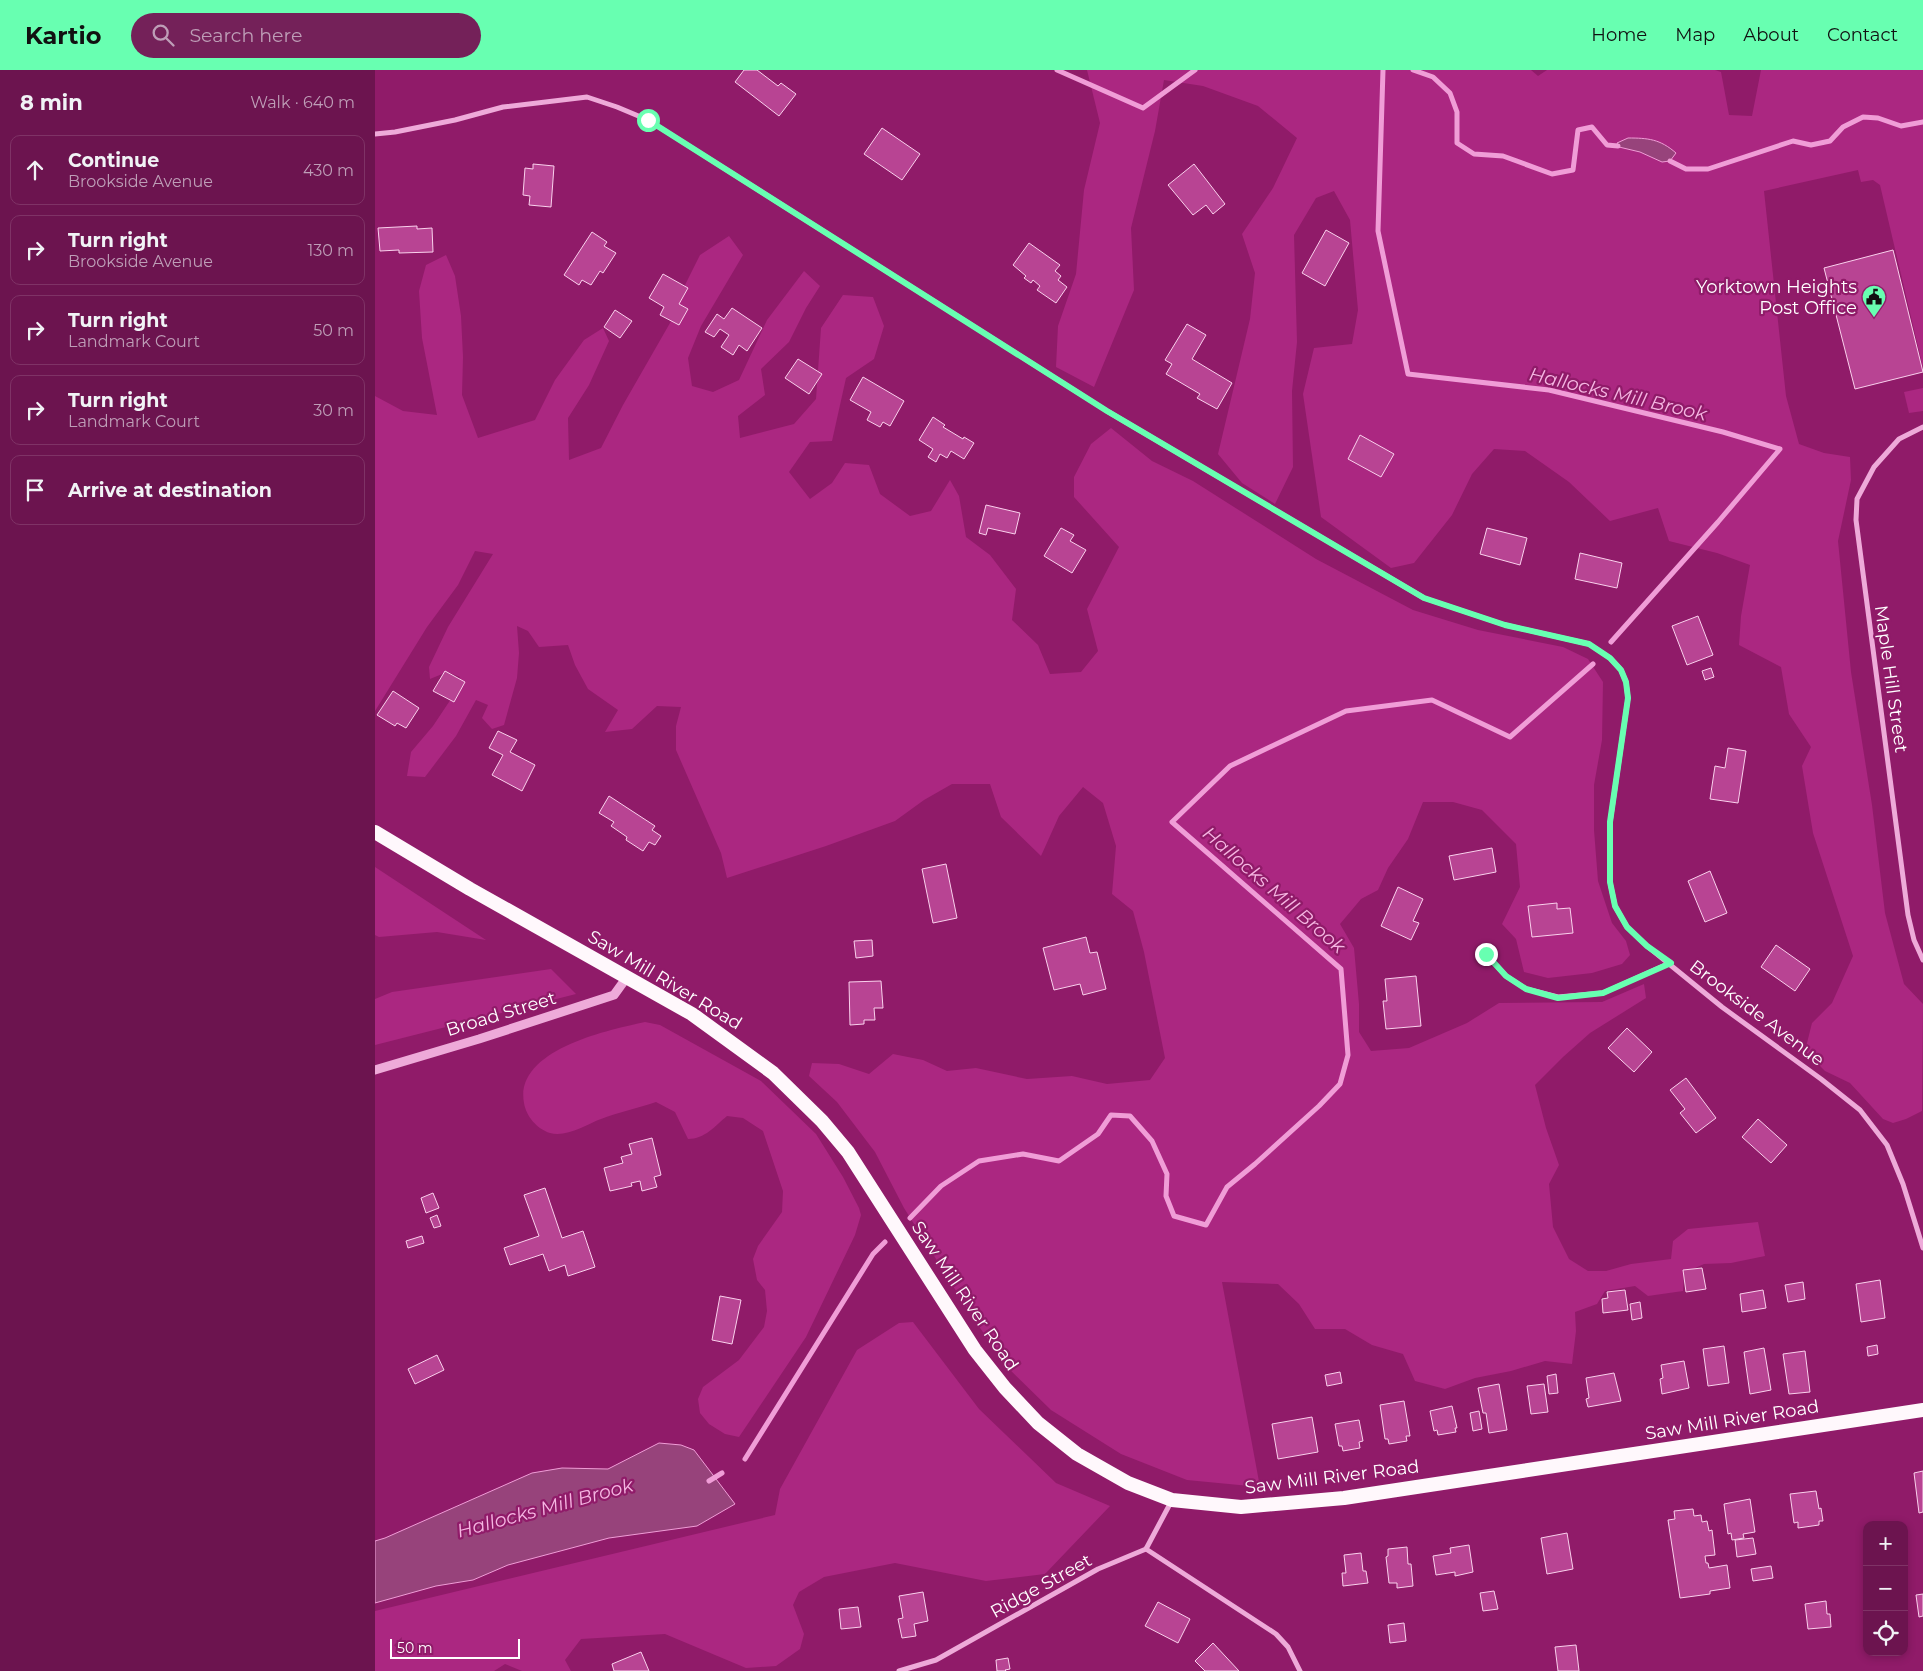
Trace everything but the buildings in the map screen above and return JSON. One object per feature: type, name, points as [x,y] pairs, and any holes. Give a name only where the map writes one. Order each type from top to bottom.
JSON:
[{"type":"highway","name":"Saw Mill River Road","points":[[375,832],[470,889],[692,1014],[773,1073],[822,1120],[848,1152],[975,1350],[1005,1388],[1038,1423],[1077,1454],[1128,1483],[1172,1500],[1241,1507],[1344,1498],[1923,1410]]},
{"type":"street","name":"Brookside Avenue","points":[[375,134],[455,120],[503,107],[587,97],[648,120],[1115,416],[1424,598],[1505,625],[1589,644],[1610,658],[1621,670],[1626,682],[1628,698],[1610,822],[1610,882],[1615,906],[1627,927],[1647,946],[1671,963],[1722,1007],[1821,1078],[1860,1110],[1887,1144],[1903,1184],[1923,1248]]},
{"type":"street","name":"Maple Hill Street","points":[[1923,427],[1899,439],[1877,463],[1857,499],[1856,520],[1908,915],[1914,940],[1923,960]]},
{"type":"street","points":[[1486,954],[1506,976],[1526,989],[1558,998],[1603,993],[1671,963]]},
{"type":"street","name":"Broad Street","points":[[375,1070],[479,1039],[614,995],[627,977]]},
{"type":"street","points":[[1172,1500],[1146,1549],[1276,1634],[1288,1647],[1300,1671]]},
{"type":"street","name":"Ridge Street","points":[[899,1671],[936,1660],[1098,1569],[1146,1549]]},
{"type":"shaded area","points":[[1087,70],[1531,70],[1538,76],[1547,70],[1715,70],[1721,72],[1729,115],[1752,116],[1761,70],[1923,70],[1923,368],[1880,185],[1873,180],[1861,182],[1858,170],[1764,191],[1786,396],[1799,444],[1824,453],[1850,457],[1851,480],[1838,541],[1851,672],[1872,805],[1885,913],[1904,984],[1923,1004],[1922,1111],[1893,1123],[1883,1119],[1850,1083],[1825,1071],[1805,1051],[1812,1023],[1832,1003],[1853,956],[1813,833],[1802,766],[1811,747],[1789,714],[1781,667],[1739,645],[1741,616],[1750,565],[1717,553],[1669,541],[1658,508],[1610,521],[1569,482],[1525,451],[1494,449],[1472,474],[1452,515],[1414,563],[1391,568],[1321,517],[1303,394],[1314,348],[1352,344],[1358,310],[1350,220],[1334,191],[1316,198],[1294,235],[1297,342],[1292,391],[1293,467],[1275,504],[1242,483],[1218,454],[1250,319],[1255,273],[1242,234],[1273,188],[1297,138],[1258,106],[1203,86],[1164,80],[1155,131],[1131,228],[1134,290],[1094,387],[1056,367],[1058,326],[1076,274],[1084,190],[1100,123]]},
{"type":"shaded area","points":[[729,236],[743,255],[701,326],[688,358],[692,386],[713,392],[739,380],[767,320],[804,271],[820,286],[806,308],[789,342],[761,369],[765,395],[738,416],[740,438],[794,424],[816,399],[821,328],[843,295],[873,297],[884,326],[874,359],[846,378],[832,441],[810,442],[789,472],[810,499],[832,483],[845,463],[869,465],[880,494],[910,516],[931,511],[950,480],[959,496],[966,537],[990,555],[1016,589],[1012,620],[1038,645],[1050,674],[1081,672],[1098,651],[1087,609],[1119,547],[1074,497],[1074,477],[1091,444],[1111,428],[1152,461],[1193,481],[1316,559],[1413,610],[1478,630],[1563,647],[1588,659],[1603,682],[1602,740],[1594,785],[1594,830],[1598,881],[1612,923],[1626,941],[1630,955],[1622,964],[1592,973],[1548,978],[1524,972],[1516,939],[1502,924],[1520,887],[1516,844],[1482,810],[1453,802],[1423,802],[1408,839],[1388,868],[1378,890],[1361,899],[1340,924],[1354,948],[1359,1004],[1359,1032],[1371,1051],[1409,1048],[1467,1023],[1499,1003],[1602,1002],[1644,984],[1646,998],[1590,1033],[1535,1085],[1546,1128],[1559,1165],[1549,1184],[1553,1227],[1569,1259],[1588,1271],[1606,1271],[1631,1264],[1671,1259],[1673,1241],[1688,1229],[1758,1222],[1765,1256],[1731,1263],[1704,1264],[1684,1273],[1683,1291],[1648,1296],[1635,1286],[1605,1291],[1597,1304],[1575,1312],[1576,1331],[1572,1364],[1545,1361],[1511,1371],[1475,1378],[1445,1389],[1415,1381],[1403,1354],[1372,1345],[1345,1329],[1315,1329],[1299,1304],[1278,1284],[1222,1282],[1260,1487],[1187,1480],[1121,1454],[1051,1410],[1004,1364],[904,1208],[875,1152],[837,1102],[809,1076],[812,1063],[839,1064],[869,1074],[893,1054],[923,1060],[947,1071],[976,1068],[1027,1079],[1072,1076],[1107,1084],[1150,1080],[1165,1058],[1144,952],[1133,911],[1112,894],[1116,846],[1103,803],[1083,787],[1059,816],[1041,856],[1001,817],[990,784],[952,784],[924,800],[895,821],[826,846],[727,878],[721,853],[676,750],[676,726],[681,707],[657,706],[632,729],[605,732],[618,710],[588,689],[575,665],[568,645],[539,647],[528,631],[517,626],[519,653],[517,678],[504,725],[492,729],[482,718],[488,705],[476,700],[456,736],[425,777],[407,776],[411,752],[433,726],[451,699],[460,677],[447,672],[430,679],[429,667],[448,627],[493,554],[475,551],[458,585],[427,627],[375,711],[375,396],[403,411],[437,415],[422,338],[419,291],[426,265],[446,255],[455,276],[461,316],[462,395],[478,438],[535,420],[555,380],[584,340],[603,328],[609,341],[589,385],[568,418],[569,460],[601,448],[623,405],[670,323],[684,287],[700,255]]},
{"type":"shaded area","points":[[1923,388],[1923,411],[1909,413],[1904,392]]},
{"type":"shaded area","points":[[375,867],[486,940],[437,932],[379,937],[375,935]]},
{"type":"shaded area","points":[[551,969],[576,994],[375,1045],[375,999],[392,992]]},
{"type":"shaded area","points":[[645,1022],[660,1025],[761,1081],[816,1134],[843,1177],[861,1215],[855,1235],[806,1337],[739,1437],[725,1434],[709,1424],[700,1413],[698,1399],[703,1387],[739,1360],[764,1327],[767,1311],[765,1290],[757,1280],[753,1259],[758,1246],[782,1212],[783,1191],[763,1131],[743,1118],[727,1116],[700,1137],[688,1139],[675,1112],[656,1102],[595,1121],[576,1130],[556,1134],[545,1131],[537,1125],[525,1108],[525,1085],[533,1069],[548,1056],[588,1037]]},
{"type":"shaded area","points":[[913,1322],[979,1409],[1056,1483],[1110,1506],[1045,1574],[986,1581],[895,1563],[824,1577],[799,1592],[793,1605],[804,1634],[800,1649],[776,1666],[746,1668],[665,1634],[581,1639],[565,1660],[571,1671],[522,1671],[505,1664],[494,1671],[375,1671],[375,1611],[775,1515],[780,1489],[857,1350],[899,1323]]},
{"type":"water","points":[[1628,138],[1653,140],[1665,145],[1676,153],[1670,161],[1662,162],[1640,152],[1619,147],[1617,143]]},
{"type":"water","points":[[659,1443],[681,1445],[694,1450],[735,1504],[697,1526],[609,1538],[508,1565],[473,1580],[436,1586],[375,1603],[375,1541],[532,1473],[562,1468],[608,1469]]},
{"type":"waterway","name":"Hallocks Mill Brook","points":[[1057,70],[1143,108],[1195,70]]},
{"type":"waterway","name":"Hallocks Mill Brook","points":[[1383,70],[1378,231],[1408,374],[1549,390],[1723,432],[1780,449],[1611,642]]},
{"type":"waterway","points":[[1413,70],[1433,77],[1450,93],[1457,112],[1457,143],[1474,154],[1503,156],[1552,174],[1573,170],[1578,130],[1592,127],[1607,145],[1618,146]]},
{"type":"waterway","points":[[1670,161],[1686,169],[1708,169],[1793,141],[1811,145],[1830,141],[1843,127],[1863,117],[1878,118],[1901,126],[1923,122]]},
{"type":"waterway","name":"Hallocks Mill Brook","points":[[910,1218],[941,1186],[979,1161],[1023,1154],[1059,1161],[1098,1134],[1111,1115],[1130,1116],[1152,1141],[1167,1174],[1166,1196],[1174,1216],[1206,1225],[1227,1187],[1319,1106],[1340,1084],[1348,1055],[1341,969],[1172,822],[1230,766],[1346,711],[1432,700],[1510,737],[1593,664]]},
{"type":"waterway","name":"Hallocks Mill Brook","points":[[745,1459],[873,1254],[885,1242]]},
{"type":"waterway","name":"Hallocks Mill Brook","points":[[709,1481],[722,1473]]},
{"type":"place","name":"Yorktown Heights Post Office","points":[[1874,318]]},
{"type":"route","points":[[648,120],[1107,411],[1424,598],[1505,625],[1589,644],[1610,658],[1621,670],[1626,682],[1628,698],[1610,822],[1610,882],[1615,906],[1627,927],[1647,946],[1671,963],[1603,993],[1558,998],[1526,989],[1506,976],[1486,954]]}]
